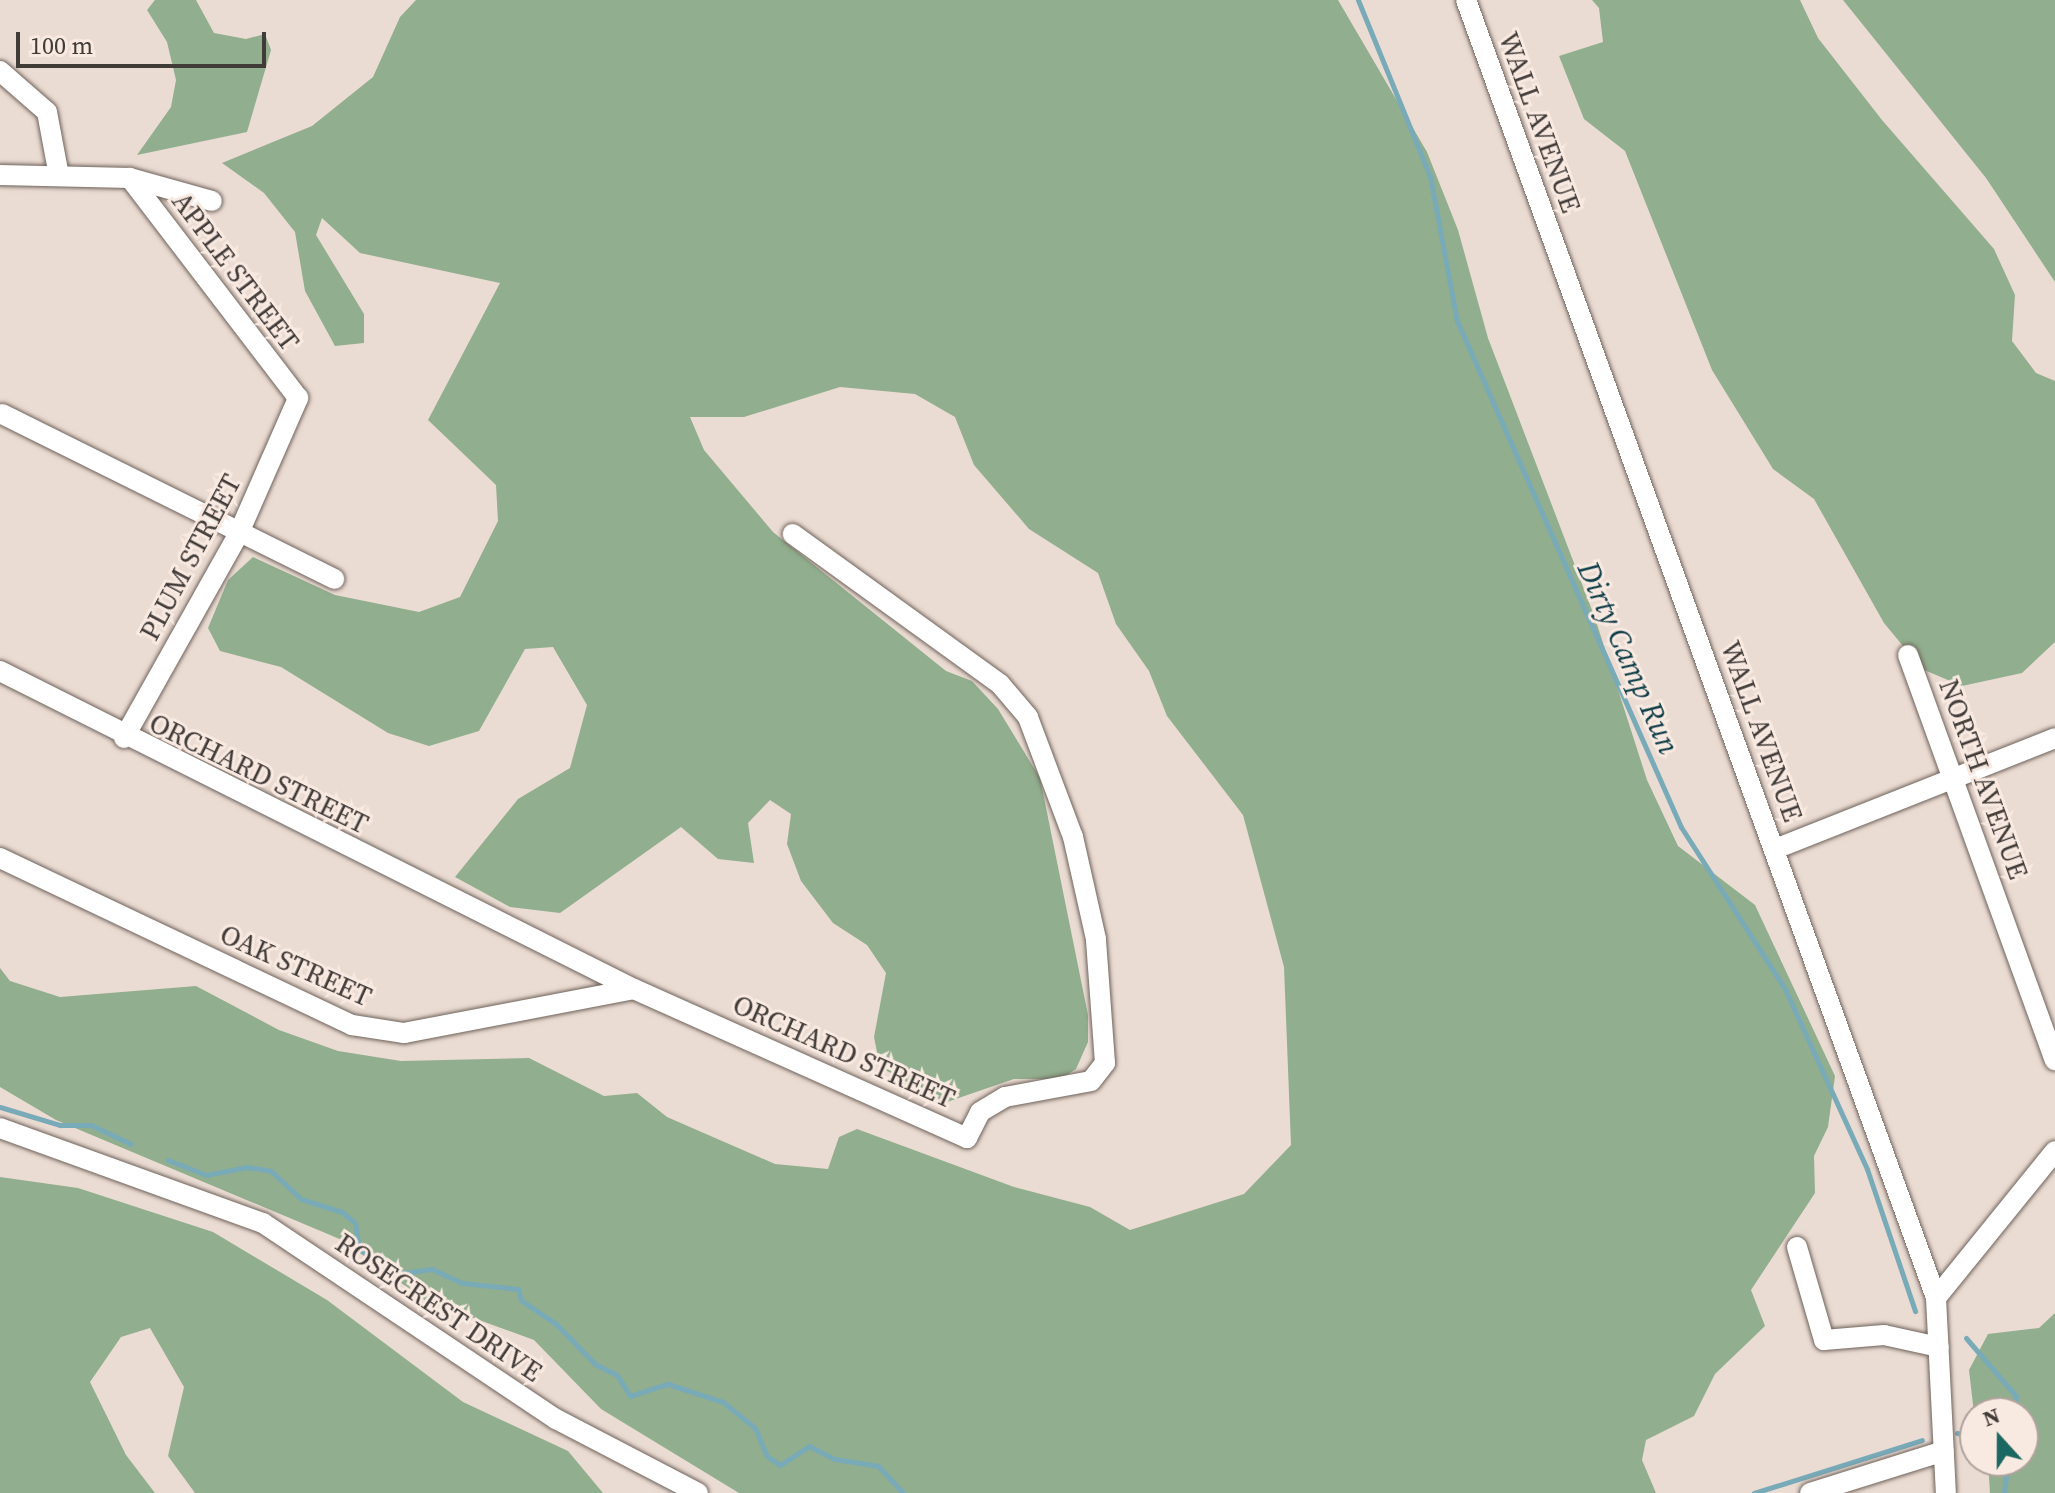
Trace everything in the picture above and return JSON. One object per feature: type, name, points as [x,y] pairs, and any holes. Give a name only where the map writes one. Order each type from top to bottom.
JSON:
[{"type":"street","name":"WALL AVENUE","points":[[1466,0],[1936,1298],[1946,1493]]},
{"type":"street","points":[[0,71],[47,112],[59,176]]},
{"type":"street","points":[[0,175],[130,178],[212,201]]},
{"type":"street","name":"APPLE STREET","points":[[130,178],[298,398]]},
{"type":"street","name":"PLUM STREET","points":[[124,738],[238,535],[298,398]]},
{"type":"street","points":[[2,414],[238,535],[334,579]]},
{"type":"street","name":"ORCHARD STREET","points":[[0,671],[124,738],[634,989],[967,1138],[980,1112],[1005,1097],[1091,1081],[1105,1063],[1107,1030],[1092,924],[1073,837],[1028,717],[1000,684],[793,534]]},
{"type":"street","name":"NORTH AVENUE","points":[[1908,655],[1956,779],[2055,1060]]},
{"type":"street","points":[[1775,849],[2055,738]]},
{"type":"street","name":"OAK STREET","points":[[0,858],[352,1025],[404,1033],[634,989]]},
{"type":"street","name":"ROSECREST DRIVE","points":[[0,1128],[263,1223],[556,1419],[698,1493]]},
{"type":"street","points":[[1936,1298],[2055,1151]]},
{"type":"street","points":[[1797,1247],[1824,1340],[1884,1335],[1939,1347]]},
{"type":"street","points":[[1810,1493],[1944,1451]]},
{"type":"green space","points":[[155,0],[196,0],[214,33],[246,39],[265,34],[271,50],[247,132],[137,155],[171,107],[176,80],[167,42],[147,10]]},
{"type":"green space","points":[[416,0],[1338,0],[1427,152],[1458,230],[1488,338],[1595,618],[1647,780],[1678,846],[1755,905],[1835,1076],[1828,1127],[1814,1156],[1815,1193],[1751,1290],[1765,1326],[1715,1374],[1694,1416],[1646,1440],[1642,1460],[1656,1493],[739,1493],[601,1409],[534,1340],[426,1301],[342,1240],[56,1120],[0,1087],[0,968],[10,981],[60,997],[196,986],[279,1030],[338,1051],[401,1061],[529,1058],[604,1096],[637,1093],[667,1117],[775,1164],[828,1169],[839,1137],[857,1129],[1014,1187],[1090,1207],[1130,1230],[1244,1194],[1291,1145],[1284,967],[1243,815],[1167,716],[1149,671],[1116,624],[1098,573],[1029,529],[974,465],[955,417],[915,394],[840,387],[744,417],[690,417],[704,450],[773,532],[946,671],[972,681],[998,709],[1040,778],[1088,1015],[1088,1042],[1076,1069],[1060,1079],[1014,1079],[944,1103],[880,1067],[874,1037],[886,973],[867,945],[833,923],[801,881],[787,844],[791,814],[770,800],[748,823],[754,863],[718,859],[681,827],[560,913],[510,907],[455,877],[518,799],[570,768],[587,705],[553,647],[525,649],[479,731],[429,746],[388,733],[281,667],[220,651],[208,628],[228,580],[253,557],[335,595],[419,612],[460,597],[498,521],[496,485],[428,420],[500,283],[360,253],[322,218],[316,235],[364,314],[364,343],[335,346],[305,291],[295,232],[264,193],[222,163],[312,126],[373,77],[400,17]]},
{"type":"green space","points":[[1592,0],[1800,0],[1818,38],[1882,120],[1994,249],[2015,295],[2012,341],[2036,373],[2055,381],[2055,642],[2022,673],[1962,686],[1922,669],[1884,623],[1814,499],[1773,469],[1712,370],[1625,151],[1584,119],[1559,56],[1603,42],[1599,8]]},
{"type":"green space","points":[[1843,0],[2055,0],[2055,282],[1986,178]]},
{"type":"green space","points":[[0,1177],[78,1188],[213,1232],[327,1300],[463,1402],[568,1451],[603,1493],[195,1493],[168,1456],[184,1387],[150,1328],[121,1337],[90,1382],[126,1455],[155,1493],[0,1493]]},
{"type":"green space","points":[[2055,1313],[2055,1493],[1990,1493],[1989,1477],[2039,1477],[2039,1397],[1972,1397],[1969,1370],[1988,1334],[2039,1328]]},
{"type":"waterway","name":"Dirty Camp Run","points":[[1358,0],[1430,176],[1457,321],[1681,827],[1785,989],[1867,1169],[1915,1311]]},
{"type":"waterway","points":[[0,1107],[60,1125],[91,1125],[131,1144]]},
{"type":"waterway","points":[[168,1160],[206,1175],[247,1167],[271,1171],[301,1199],[342,1212],[355,1223],[359,1249],[396,1274],[432,1269],[462,1283],[518,1289],[521,1300],[556,1324],[595,1364],[617,1375],[630,1396],[668,1384],[723,1402],[755,1428],[767,1456],[780,1465],[809,1446],[835,1459],[878,1466],[903,1493]]},
{"type":"waterway","name":"Dirty Camp Run","points":[[1966,1338],[2016,1397]]},
{"type":"waterway","points":[[1754,1493],[1922,1440]]},
{"type":"waterway","name":"Dirty Camp Run","points":[[2004,1493],[2006,1477]]}]
